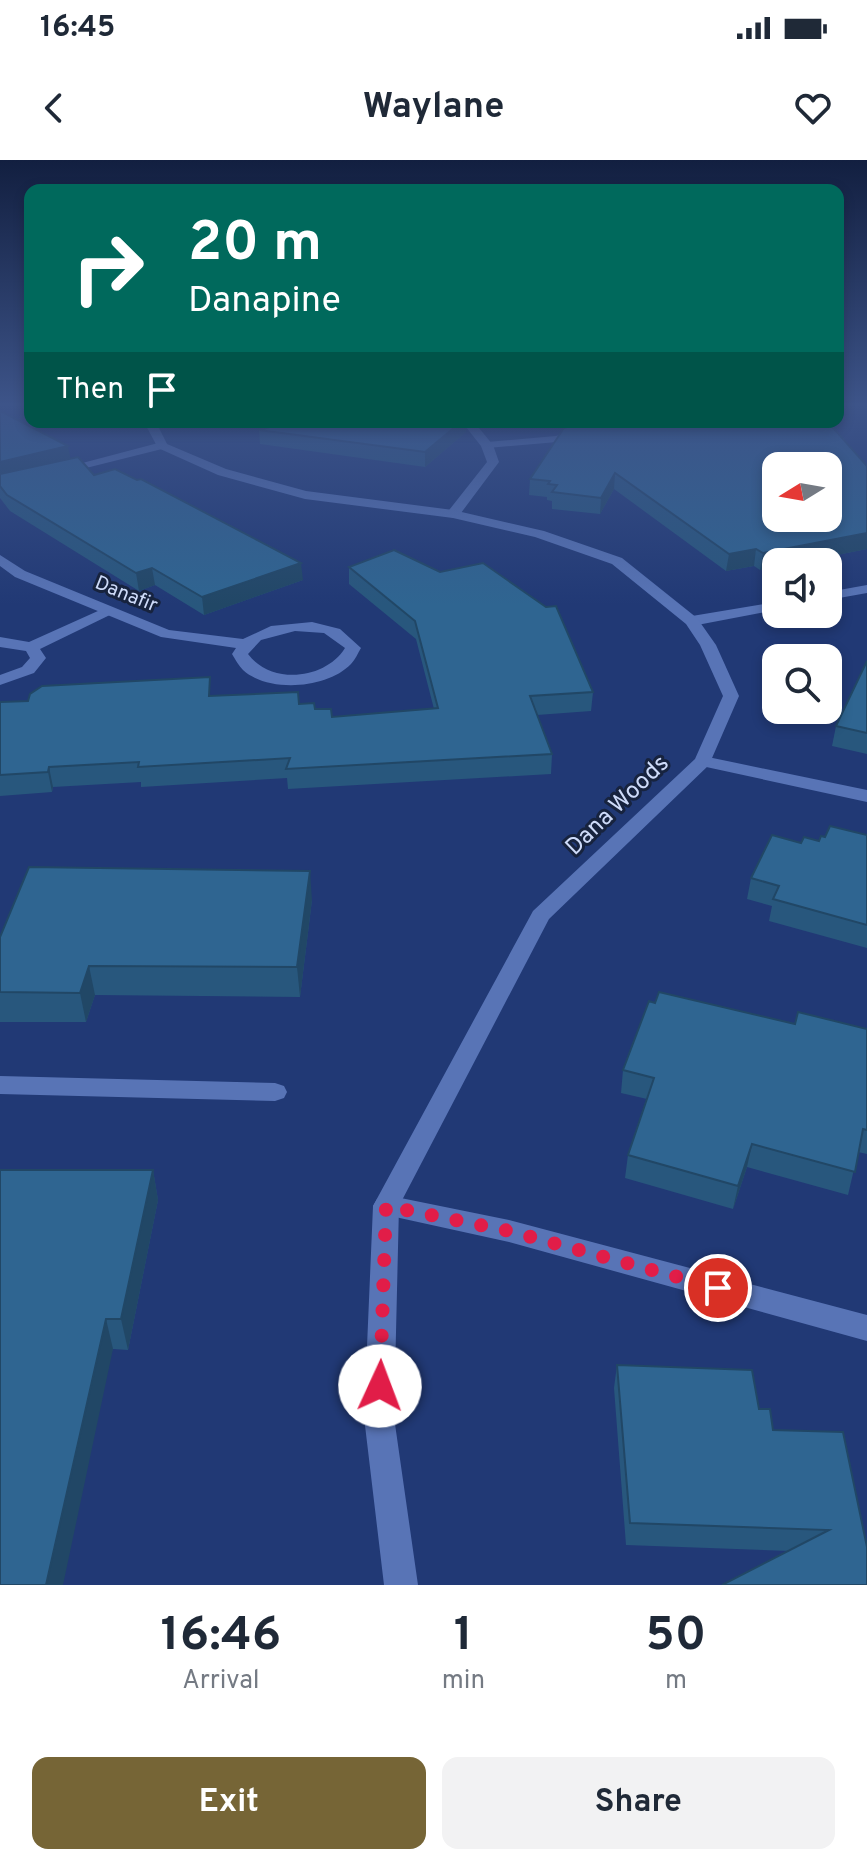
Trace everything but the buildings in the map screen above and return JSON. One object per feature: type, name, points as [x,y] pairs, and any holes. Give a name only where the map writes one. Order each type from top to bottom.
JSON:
[{"type":"street","points":[[44,474],[55,472]]},
{"type":"street","name":"Dana Woods","points":[[221,472],[305,495],[453,514],[539,534],[617,561],[692,621],[708,645],[731,696],[703,761],[540,916],[386,1206],[379,1417],[401,1585]]},
{"type":"street","points":[[453,514],[486,472]]},
{"type":"street","name":"Danafir","points":[[0,559],[20,574],[166,634],[245,644]]},
{"type":"street","points":[[842,593],[867,589]]},
{"type":"street","points":[[692,621],[762,608]]},
{"type":"street","points":[[31,647],[109,610]]},
{"type":"street","points":[[306,626],[335,631],[347,639],[353,648],[350,659],[338,668],[298,679],[257,672],[244,664],[240,654],[245,644],[275,628],[306,626]]},
{"type":"street","points":[[0,642],[31,647],[37,652],[35,664],[17,676],[0,680]]},
{"type":"street","points":[[703,761],[867,796]]},
{"type":"street","points":[[0,1085],[275,1092]]},
{"type":"street","points":[[386,1206],[509,1231],[867,1328]]},
{"type":"route","points":[[380,1386],[386,1206],[509,1231],[718,1288]]}]
